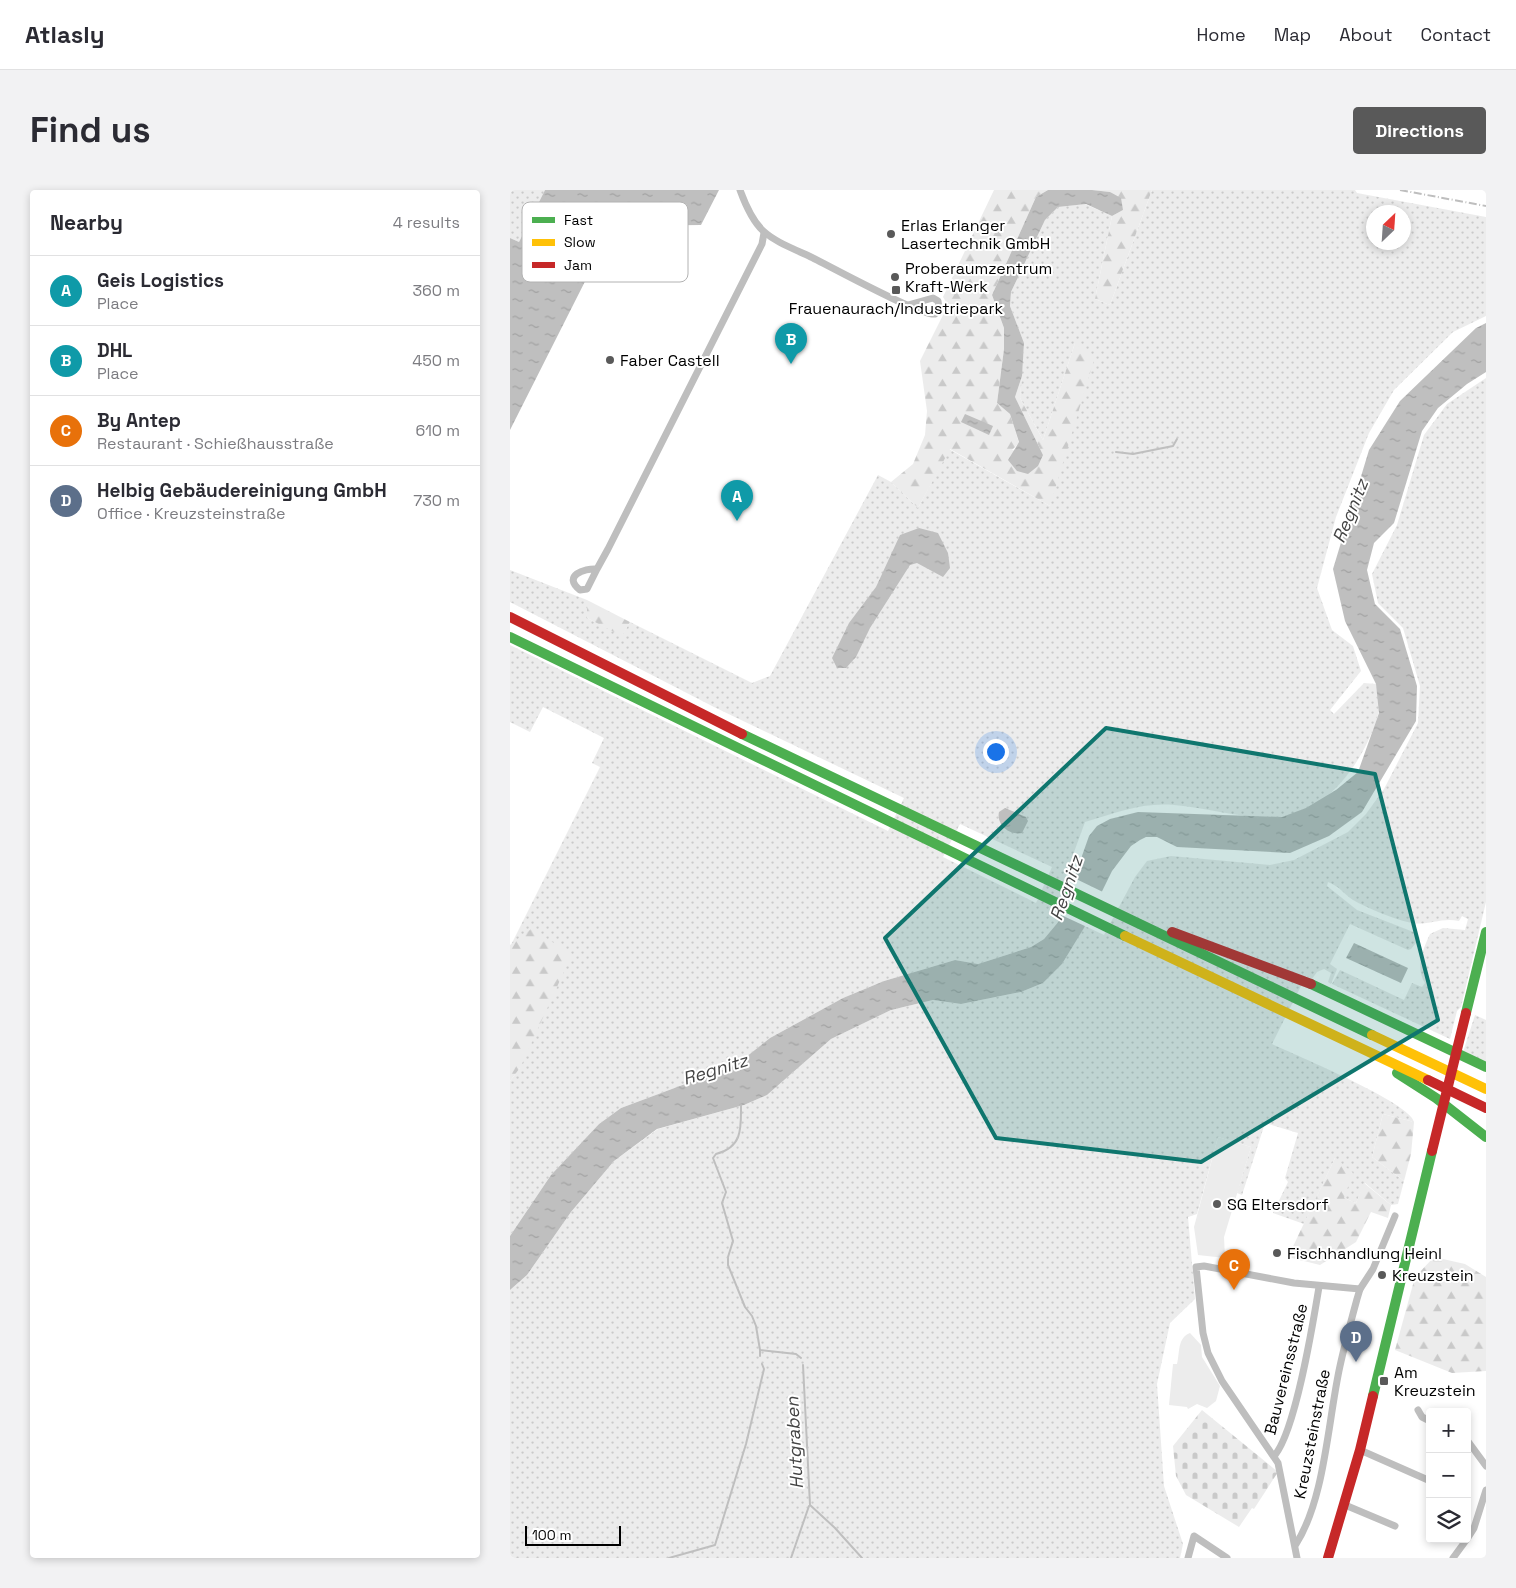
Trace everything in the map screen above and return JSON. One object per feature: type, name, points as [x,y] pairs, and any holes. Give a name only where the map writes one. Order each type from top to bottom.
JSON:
[{"type":"main road","points":[[510,617],[679,703],[1132,921],[1247,968],[1322,990],[1486,1067]]},
{"type":"main road","points":[[510,637],[1031,891],[1486,1108]]},
{"type":"main road","points":[[1132,921],[1163,929],[1247,968],[1486,1089]]},
{"type":"main road","points":[[1328,1558],[1360,1450],[1486,932]]},
{"type":"main road","points":[[1316,1004],[1401,1038],[1486,1080]]},
{"type":"main road","points":[[1312,1025],[1417,1085],[1484,1136]]},
{"type":"street","points":[[740,190],[751,217],[764,232],[908,305]]},
{"type":"street","points":[[597,569],[758,252],[764,232]]},
{"type":"street","name":"Kreuzsteinstraße","points":[[1296,1544],[1304,1531],[1317,1488],[1340,1366],[1360,1289],[1373,1270],[1395,1216]]},
{"type":"street","points":[[1298,1558],[1274,1455],[1222,1381],[1208,1353],[1203,1333],[1196,1267],[1204,1266],[1319,1287],[1360,1289]]},
{"type":"street","name":"Bauvereinsstraße","points":[[1274,1455],[1280,1448],[1292,1411],[1319,1287]]},
{"type":"street","points":[[1418,1410],[1422,1417],[1426,1419]]},
{"type":"street","points":[[1471,1445],[1486,1466]]},
{"type":"street","points":[[1360,1450],[1426,1479]]},
{"type":"street","points":[[1471,1533],[1486,1490]]},
{"type":"street","points":[[1345,1505],[1395,1526]]},
{"type":"street","points":[[1188,1558],[1194,1536],[1227,1558]]},
{"type":"street","points":[[1453,1558],[1464,1543]]},
{"type":"highlighted area","points":[[1106,728],[1375,774],[1438,1020],[1201,1162],[996,1138],[885,938]]},
{"type":"green space","points":[[510,190],[545,190],[539,202],[522,202],[522,236],[519,242],[510,238]]},
{"type":"green space","points":[[994,190],[1048,190],[1036,197],[992,295],[1004,328],[1004,349],[997,403],[1010,414],[1019,443],[1012,450],[1043,455],[1015,397],[1022,376],[1020,398],[1043,440],[1075,343],[1094,360],[1050,506],[950,449],[918,508],[891,482],[913,464],[925,435],[927,411],[920,361],[946,309],[946,302],[943,297]]},
{"type":"green space","points":[[1092,190],[1152,190],[1110,305],[1095,299],[1112,216],[1123,210],[1110,192]]},
{"type":"green space","points":[[1152,190],[1355,190],[1357,193],[1486,217],[1486,316],[1453,332],[1394,390],[1369,433],[1336,517],[1317,588],[1332,630],[1353,646],[1361,671],[1330,710],[1334,714],[1364,683],[1376,684],[1379,704],[1378,715],[1365,748],[1355,765],[1330,794],[1315,805],[1298,813],[1281,817],[1255,817],[1163,804],[1129,809],[1085,822],[1066,874],[1068,895],[1059,921],[1044,939],[1031,947],[978,964],[955,960],[884,981],[843,998],[770,1038],[736,1065],[621,1108],[599,1124],[551,1175],[510,1236],[510,1081],[520,1068],[511,945],[600,767],[592,763],[604,738],[543,707],[530,732],[510,722],[510,645],[888,831],[904,798],[714,707],[510,602],[510,570],[587,600],[587,618],[622,635],[630,622],[752,683],[770,676],[878,475],[891,482],[918,508],[949,449],[1050,506],[1075,343],[1043,440],[1020,398],[1024,343],[1010,306],[1011,292],[1045,220],[1058,207],[1085,204],[1112,216],[1095,299],[1110,305]],"holes":[[[960,824],[1052,867],[1036,903],[943,857]]]},
{"type":"green space","points":[[1486,378],[1486,902],[1461,1007],[1457,1011],[1450,1039],[1332,984],[1340,970],[1404,1000],[1412,983],[1422,987],[1425,983],[1420,965],[1430,934],[1443,928],[1465,930],[1468,919],[1462,916],[1459,921],[1446,920],[1418,924],[1412,923],[1359,903],[1328,882],[1327,886],[1357,910],[1416,933],[1420,938],[1408,950],[1350,924],[1330,964],[1337,969],[1331,984],[1328,982],[1331,973],[1324,969],[1317,972],[1312,979],[1306,976],[1272,1044],[1374,1092],[1394,1103],[1408,1114],[1414,1122],[1383,1114],[1372,1157],[1404,1181],[1398,1204],[1391,1205],[1365,1183],[1356,1203],[1344,1198],[1335,1158],[1304,1224],[1273,1213],[1288,1182],[1285,1178],[1298,1133],[1265,1123],[1242,1195],[1237,1193],[1251,1147],[1218,1137],[1197,1214],[1188,1217],[1195,1299],[1170,1323],[1157,1384],[1164,1486],[1183,1544],[1180,1558],[510,1558],[510,1290],[527,1275],[571,1212],[614,1161],[658,1129],[744,1105],[767,1095],[831,1039],[891,1010],[933,1000],[961,1004],[1021,992],[1043,983],[1062,964],[1085,926],[1104,935],[1135,877],[1147,861],[1171,856],[1270,865],[1294,860],[1348,832],[1366,814],[1384,789],[1418,723],[1420,686],[1403,628],[1378,603],[1372,574],[1397,525],[1424,435],[1447,404]]},
{"type":"green space","points":[[587,600],[630,622],[622,636],[587,618]]},
{"type":"green space","points":[[531,929],[572,954],[520,1068],[510,1081],[510,945]]},
{"type":"green space","points":[[1475,1015],[1486,1020],[1486,1062],[1463,1052]]},
{"type":"green space","points":[[1383,1114],[1414,1122],[1411,1154],[1404,1181],[1372,1157]]},
{"type":"green space","name":"SG Eltersdorf","points":[[1218,1137],[1251,1147],[1224,1237],[1225,1258],[1198,1255],[1194,1227]]},
{"type":"green space","points":[[1335,1158],[1353,1173],[1344,1198],[1356,1203],[1364,1183],[1391,1205],[1388,1218],[1371,1212],[1356,1242],[1320,1265],[1288,1257]]},
{"type":"green space","points":[[1434,1257],[1465,1264],[1486,1277],[1486,1371],[1452,1373],[1395,1350],[1415,1277]]},
{"type":"green space","points":[[1190,1333],[1201,1345],[1202,1357],[1220,1386],[1216,1401],[1207,1408],[1197,1404],[1188,1409],[1187,1407],[1169,1405],[1173,1364],[1177,1364],[1183,1338]]},
{"type":"green space","points":[[1202,1410],[1278,1472],[1254,1509],[1252,1508],[1239,1527],[1186,1495],[1176,1476],[1173,1446]]},
{"type":"water","points":[[545,190],[719,190],[701,225],[688,225],[688,202],[539,202]]},
{"type":"water","points":[[1048,190],[1110,192],[1121,198],[1123,210],[1112,216],[1086,204],[1058,207],[1045,220],[1011,292],[1010,306],[1024,343],[1022,376],[1015,397],[1043,455],[1038,466],[1028,474],[1017,471],[1008,460],[1019,442],[1010,414],[997,403],[1004,349],[1004,328],[992,295],[1036,197]]},
{"type":"water","points":[[522,236],[522,282],[585,282],[510,430],[510,238],[519,242]]},
{"type":"water","points":[[1486,323],[1486,372],[1467,384],[1438,408],[1422,431],[1394,523],[1374,543],[1367,570],[1375,604],[1400,629],[1417,686],[1416,721],[1362,812],[1329,836],[1290,853],[1177,847],[1157,837],[1146,837],[1140,840],[1131,846],[1112,871],[1084,928],[1062,964],[1043,983],[1021,992],[961,1004],[933,1000],[891,1010],[831,1039],[767,1095],[744,1105],[657,1129],[614,1161],[571,1212],[527,1275],[510,1290],[510,1236],[551,1175],[599,1124],[621,1108],[736,1065],[770,1038],[843,998],[884,981],[955,960],[978,964],[1031,947],[1044,939],[1059,921],[1089,836],[1097,826],[1110,819],[1138,812],[1282,817],[1306,808],[1336,790],[1358,772],[1379,713],[1376,684],[1345,621],[1333,569],[1369,450],[1400,401],[1476,328]]},
{"type":"water","points":[[965,414],[993,426],[989,435],[961,422]]},
{"type":"water","points":[[919,528],[938,533],[948,553],[950,568],[943,577],[917,563],[910,565],[870,628],[856,657],[846,668],[837,668],[832,658],[849,623],[876,587],[900,535]]},
{"type":"water","points":[[1005,808],[1026,817],[1028,821],[1022,833],[1013,833],[1002,825],[999,812]]},
{"type":"water","points":[[1354,943],[1408,968],[1401,983],[1346,958]]},
{"type":"pier","points":[[1072,877],[1105,893],[1087,927],[1059,914]]},
{"type":"waterway","points":[[1116,452],[1133,454],[1173,446],[1177,439]]},
{"type":"waterway","name":"Hutgraben","points":[[741,1105],[739,1136],[731,1147],[716,1154],[713,1158],[726,1192],[722,1203],[733,1241],[728,1257],[728,1265],[745,1307],[752,1316],[756,1326],[760,1350],[796,1354],[801,1358]]},
{"type":"waterway","name":"Hutgraben","points":[[760,1350],[760,1356]]},
{"type":"waterway","points":[[669,1558],[715,1545],[746,1444],[764,1369],[762,1364]]},
{"type":"waterway","name":"Hutgraben","points":[[803,1365],[810,1505],[835,1528],[862,1558]]},
{"type":"waterway","points":[[791,1558],[809,1506]]},
{"type":"railway","points":[[1400,190],[1486,206]]},
{"type":"traffic: fast","points":[[510,637],[1125,936]]},
{"type":"traffic: fast","points":[[742,734],[1372,1035]]},
{"type":"traffic: fast","points":[[1466,1013],[1486,932]]},
{"type":"traffic: fast","points":[[1311,984],[1486,1067]]},
{"type":"traffic: fast","points":[[1397,1073],[1436,1098],[1486,1137]]},
{"type":"traffic: fast","points":[[1373,1396],[1432,1151]]},
{"type":"traffic: slow","points":[[1125,936],[1428,1080]]},
{"type":"traffic: slow","points":[[1372,1035],[1486,1089]]},
{"type":"traffic: jam","points":[[510,617],[742,734]]},
{"type":"traffic: jam","points":[[1172,932],[1311,984]]},
{"type":"traffic: jam","points":[[1432,1151],[1466,1013]]},
{"type":"traffic: jam","points":[[1428,1080],[1486,1108]]},
{"type":"traffic: jam","points":[[1328,1558],[1360,1450],[1373,1396]]},
{"type":"place","name":"Erlas Erlanger Lasertechnik GmbH","points":[[891,234]]},
{"type":"place","name":"Proberaumzentrum Kraft-Werk","points":[[895,277]]},
{"type":"place","name":"Frauenaurach/Industriepark","points":[[896,290]]},
{"type":"place","name":"Faber Castell","points":[[610,360]]},
{"type":"place","name":"DHL","points":[[791,364]]},
{"type":"place","name":"Geis Logistics","points":[[737,521]]},
{"type":"place","name":"SG Eltersdorf","points":[[1217,1204]]},
{"type":"place","name":"Fischhandlung Heinl","points":[[1277,1253]]},
{"type":"place","name":"Kreuzstein","points":[[1382,1275]]},
{"type":"place","name":"By Antep","points":[[1234,1290]]},
{"type":"place","name":"Helbig Gebäudereinigung GmbH","points":[[1356,1362]]},
{"type":"place","name":"Am Kreuzstein","points":[[1384,1381]]},
{"type":"water label","name":"Regnitz","points":[[1350,511]]},
{"type":"water label","name":"Regnitz","points":[[1066,888]]},
{"type":"water label","name":"Regnitz","points":[[715,1069]]}]
